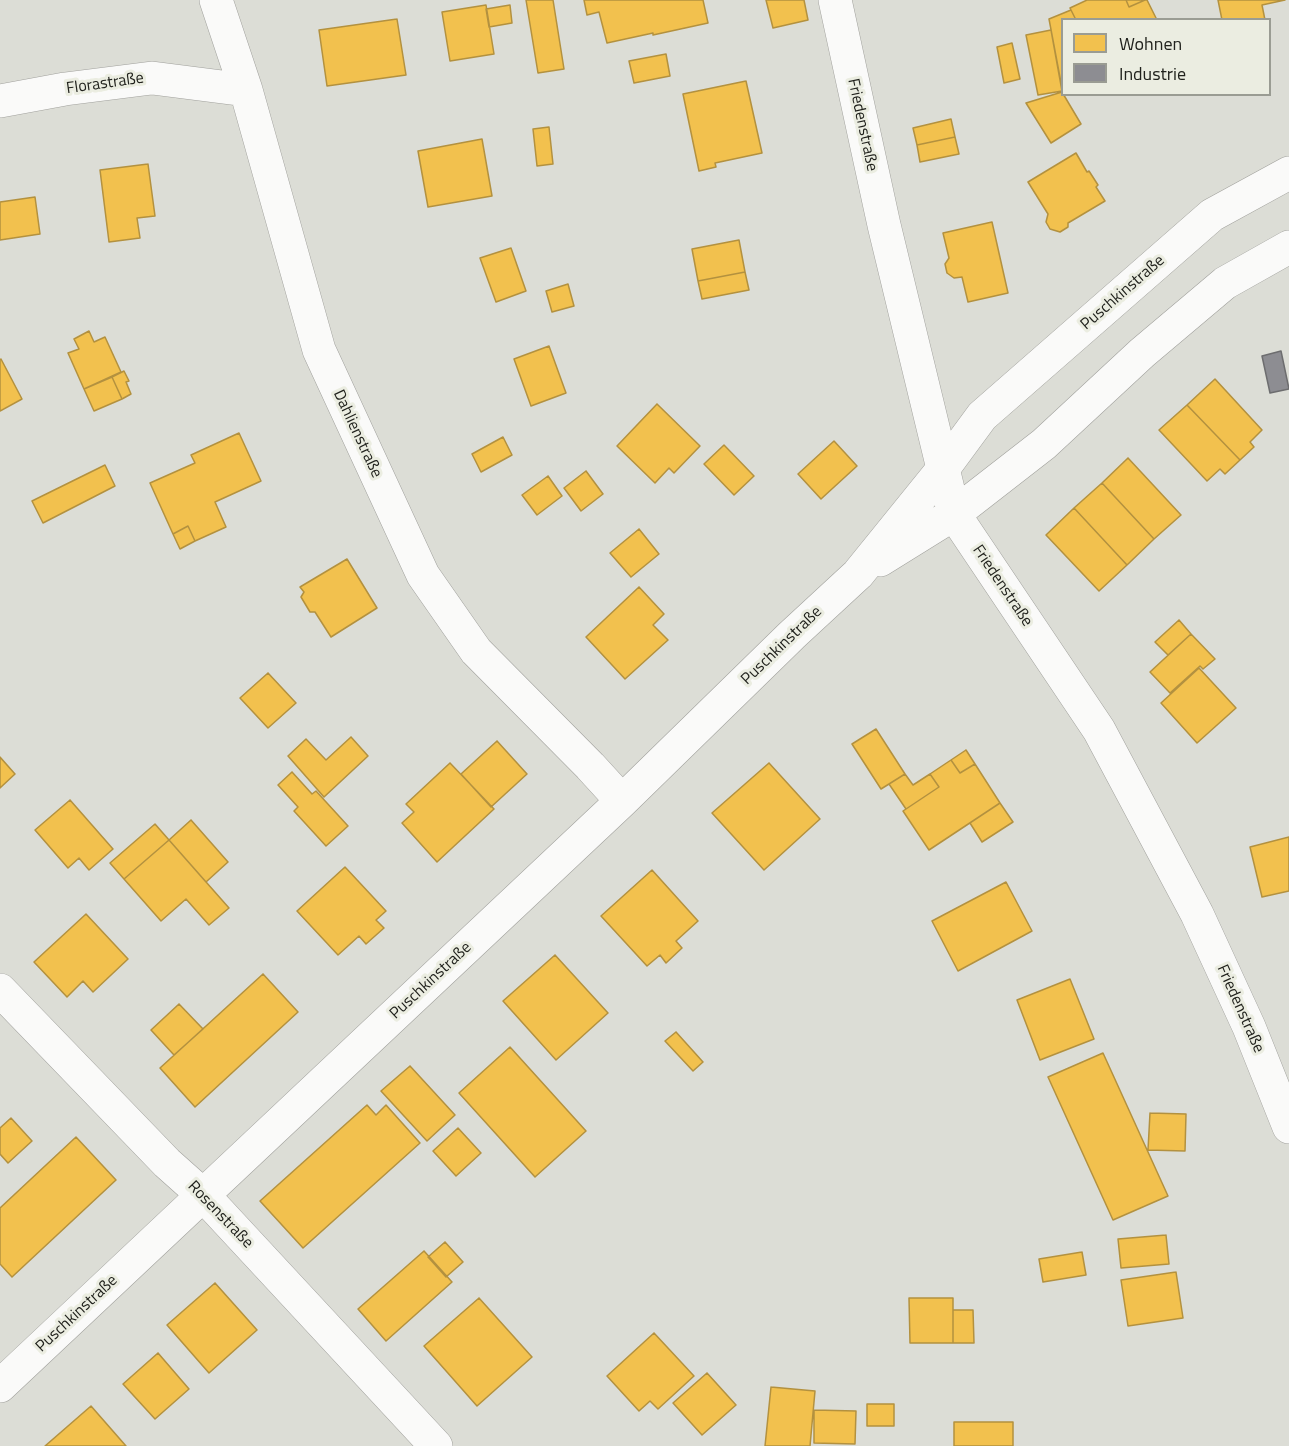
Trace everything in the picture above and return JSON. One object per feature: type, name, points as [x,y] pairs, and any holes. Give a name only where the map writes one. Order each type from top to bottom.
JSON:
[{"type":"street","name":"Dahlienstraße","points":[[216,0],[246,90],[319,350],[423,575],[476,651],[622,801]]},
{"type":"street","name":"Friedenstraße","points":[[835,0],[884,225],[954,514],[1099,730],[1197,914],[1249,1027],[1289,1127]]},
{"type":"street","name":"Florastraße","points":[[0,100],[152,78],[246,90]]},
{"type":"street","name":"Puschkinstraße","points":[[0,1386],[622,801],[858,574],[943,469],[982,416],[1212,215],[1289,172]]},
{"type":"street","name":"Puschkinstraße","points":[[858,574],[954,514],[1044,444],[1142,353],[1225,283],[1289,247]]},
{"type":"street","name":"Rosenstraße","points":[[0,990],[167,1163],[204,1196],[436,1446]]},
{"type":"building: Wohnen","points":[[526,0],[553,0],[564,69],[538,73]]},
{"type":"building: Wohnen","points":[[584,0],[703,0],[708,23],[607,43],[599,12],[587,15]]},
{"type":"building: Wohnen","points":[[766,0],[804,0],[808,20],[773,28]]},
{"type":"building: Wohnen","points":[[1087,0],[1126,0],[1129,7],[1147,0],[1156,18],[1075,18],[1070,8]]},
{"type":"building: Wohnen","points":[[1126,0],[1145,0],[1129,7]]},
{"type":"building: Wohnen","points":[[1218,0],[1285,0],[1262,5],[1265,18],[1222,18]]},
{"type":"building: Wohnen","points":[[486,5],[494,54],[450,61],[442,12]]},
{"type":"building: Wohnen","points":[[510,5],[512,23],[489,27],[486,9]]},
{"type":"building: Wohnen","points":[[1071,10],[1075,18],[1061,18],[1061,83],[1049,19]]},
{"type":"building: Wohnen","points":[[397,19],[406,75],[327,86],[319,30]]},
{"type":"building: Wohnen","points":[[1051,30],[1061,91],[1038,95],[1026,35]]},
{"type":"building: Wohnen","points":[[1012,43],[1020,79],[1004,83],[997,47]]},
{"type":"building: Wohnen","points":[[666,54],[670,76],[634,83],[629,61]]},
{"type":"building: Wohnen","points":[[746,81],[762,153],[715,163],[716,167],[699,171],[683,94]]},
{"type":"building: Wohnen","points":[[1061,92],[1061,96],[1064,96],[1081,124],[1051,143],[1026,103]]},
{"type":"building: Wohnen","points":[[951,119],[955,137],[917,145],[913,128]]},
{"type":"building: Wohnen","points":[[549,127],[553,164],[537,166],[533,129]]},
{"type":"building: Wohnen","points":[[955,137],[959,154],[920,162],[917,145]]},
{"type":"building: Wohnen","points":[[482,139],[492,196],[428,207],[418,151]]},
{"type":"building: Wohnen","points":[[1076,153],[1098,185],[1096,187],[1105,201],[1068,223],[1068,227],[1060,232],[1050,229],[1046,222],[1048,214],[1028,182]]},
{"type":"building: Wohnen","points":[[148,164],[155,216],[137,218],[140,238],[109,242],[100,170]]},
{"type":"building: Wohnen","points":[[35,197],[40,234],[0,240],[0,202]]},
{"type":"building: Wohnen","points":[[992,222],[1008,293],[968,302],[962,277],[954,278],[947,273],[945,264],[949,258],[943,233]]},
{"type":"building: Wohnen","points":[[739,240],[745,272],[698,281],[692,249]]},
{"type":"building: Wohnen","points":[[511,248],[526,291],[496,302],[480,258]]},
{"type":"building: Wohnen","points":[[745,272],[749,290],[702,299],[698,281]]},
{"type":"building: Wohnen","points":[[568,284],[574,306],[552,312],[546,291]]},
{"type":"building: Wohnen","points":[[89,331],[94,342],[105,337],[121,372],[84,389],[68,353],[79,349],[74,339]]},
{"type":"building: Wohnen","points":[[549,346],[566,393],[531,406],[514,359]]},
{"type":"building: Wohnen","points":[[0,360],[22,399],[0,411]]},
{"type":"building: Wohnen","points":[[124,371],[129,381],[126,382],[131,394],[122,399],[112,377]]},
{"type":"building: Wohnen","points":[[112,377],[122,399],[94,411],[84,389]]},
{"type":"building: Wohnen","points":[[1215,379],[1262,430],[1250,442],[1254,447],[1240,460],[1187,405]]},
{"type":"building: Wohnen","points":[[657,404],[700,446],[674,473],[669,468],[655,483],[617,446]]},
{"type":"building: Wohnen","points":[[1187,405],[1240,460],[1225,474],[1220,469],[1207,481],[1159,430]]},
{"type":"building: Wohnen","points":[[239,433],[261,481],[215,502],[226,527],[195,541],[188,526],[173,534],[150,483],[195,463],[191,455]]},
{"type":"building: Wohnen","points":[[503,437],[512,455],[481,472],[472,454]]},
{"type":"building: Wohnen","points":[[834,441],[857,466],[821,499],[798,474]]},
{"type":"building: Wohnen","points":[[724,445],[754,476],[734,495],[704,464]]},
{"type":"building: Wohnen","points":[[1128,458],[1181,515],[1154,539],[1102,483]]},
{"type":"building: Wohnen","points":[[105,465],[115,486],[43,523],[32,501]]},
{"type":"building: Wohnen","points":[[586,471],[603,494],[581,511],[564,488]]},
{"type":"building: Wohnen","points":[[548,476],[562,496],[537,515],[522,495]]},
{"type":"building: Wohnen","points":[[1102,483],[1154,539],[1127,565],[1074,508]]},
{"type":"building: Wohnen","points":[[1074,508],[1127,565],[1099,591],[1046,535]]},
{"type":"building: Wohnen","points":[[188,526],[195,541],[180,549],[173,534]]},
{"type":"building: Wohnen","points":[[639,529],[659,554],[631,577],[610,553]]},
{"type":"building: Wohnen","points":[[347,559],[377,608],[331,637],[315,612],[310,612],[301,597],[304,592],[300,587]]},
{"type":"building: Wohnen","points":[[639,587],[664,614],[653,625],[668,640],[625,679],[586,637]]},
{"type":"building: Wohnen","points":[[1179,620],[1191,634],[1168,655],[1155,642]]},
{"type":"building: Wohnen","points":[[1191,634],[1215,659],[1203,669],[1200,666],[1170,693],[1150,672]]},
{"type":"building: Wohnen","points":[[1199,668],[1236,708],[1197,743],[1161,703]]},
{"type":"building: Wohnen","points":[[268,673],[296,703],[268,728],[240,698]]},
{"type":"building: Wohnen","points":[[876,729],[905,774],[881,789],[852,744]]},
{"type":"building: Wohnen","points":[[351,737],[368,756],[324,797],[288,756],[306,739],[326,760]]},
{"type":"building: Wohnen","points":[[497,741],[527,774],[491,807],[461,774]]},
{"type":"building: Wohnen","points":[[966,750],[975,764],[960,773],[951,760]]},
{"type":"building: Wohnen","points":[[0,757],[15,774],[0,788]]},
{"type":"building: Wohnen","points":[[951,760],[960,773],[975,764],[1000,803],[929,850],[903,811],[939,787],[930,774]]},
{"type":"building: Wohnen","points":[[450,763],[494,809],[437,862],[402,823],[414,812],[406,804]]},
{"type":"building: Wohnen","points":[[769,763],[820,819],[764,870],[712,813]]},
{"type":"building: Wohnen","points":[[292,772],[312,794],[316,791],[348,826],[326,846],[294,811],[298,807],[278,785]]},
{"type":"building: Wohnen","points":[[905,774],[913,785],[930,774],[939,787],[906,809],[889,784]]},
{"type":"building: Wohnen","points":[[70,800],[113,849],[89,870],[79,858],[68,868],[35,830]]},
{"type":"building: Wohnen","points":[[1000,803],[1013,822],[982,842],[970,823]]},
{"type":"building: Wohnen","points":[[191,820],[228,862],[206,882],[169,840]]},
{"type":"building: Wohnen","points":[[155,824],[169,840],[124,879],[110,863]]},
{"type":"building: Wohnen","points":[[1289,837],[1289,891],[1262,897],[1250,847]]},
{"type":"building: Wohnen","points":[[169,840],[229,908],[209,925],[186,899],[161,921],[124,879]]},
{"type":"building: Wohnen","points":[[345,867],[386,911],[376,920],[384,928],[366,944],[359,936],[338,955],[297,911]]},
{"type":"building: Wohnen","points":[[652,870],[698,921],[676,941],[682,948],[666,963],[660,955],[647,966],[601,916]]},
{"type":"building: Wohnen","points":[[1006,882],[1032,931],[958,971],[932,921]]},
{"type":"building: Wohnen","points":[[86,914],[128,959],[93,992],[83,981],[67,997],[34,962]]},
{"type":"building: Wohnen","points":[[555,955],[608,1013],[556,1060],[503,1001]]},
{"type":"building: Wohnen","points":[[263,974],[298,1012],[195,1107],[160,1068]]},
{"type":"building: Wohnen","points":[[1070,979],[1094,1039],[1040,1060],[1017,1000]]},
{"type":"building: Wohnen","points":[[179,1004],[203,1029],[174,1055],[151,1030]]},
{"type":"building: Wohnen","points":[[676,1032],[703,1062],[693,1071],[665,1041]]},
{"type":"building: Wohnen","points":[[510,1047],[586,1131],[535,1177],[459,1093]]},
{"type":"building: Wohnen","points":[[1103,1053],[1168,1196],[1113,1220],[1048,1077]]},
{"type":"building: Wohnen","points":[[410,1066],[455,1115],[427,1141],[381,1091]]},
{"type":"building: Wohnen","points":[[367,1105],[376,1115],[386,1105],[420,1143],[303,1248],[260,1201]]},
{"type":"building: Wohnen","points":[[1150,1113],[1186,1114],[1185,1151],[1148,1150]]},
{"type":"building: Wohnen","points":[[11,1118],[32,1141],[8,1163],[0,1154],[0,1128]]},
{"type":"building: Wohnen","points":[[458,1128],[481,1153],[456,1176],[433,1151]]},
{"type":"building: Wohnen","points":[[76,1137],[116,1180],[12,1277],[0,1264],[0,1208]]},
{"type":"building: Wohnen","points":[[1166,1235],[1169,1264],[1121,1268],[1118,1239]]},
{"type":"building: Wohnen","points":[[445,1242],[463,1262],[446,1277],[428,1257]]},
{"type":"building: Wohnen","points":[[424,1251],[452,1282],[386,1341],[358,1309]]},
{"type":"building: Wohnen","points":[[1082,1252],[1086,1275],[1043,1282],[1039,1259]]},
{"type":"building: Wohnen","points":[[1176,1272],[1183,1318],[1128,1326],[1121,1280]]},
{"type":"building: Wohnen","points":[[215,1283],[257,1330],[209,1373],[167,1325]]},
{"type":"building: Wohnen","points":[[479,1298],[532,1357],[477,1406],[424,1346]]},
{"type":"building: Wohnen","points":[[909,1298],[953,1298],[953,1343],[910,1343]]},
{"type":"building: Wohnen","points":[[953,1310],[973,1310],[974,1343],[953,1343]]},
{"type":"building: Wohnen","points":[[654,1333],[694,1376],[658,1409],[650,1401],[639,1411],[607,1376]]},
{"type":"building: Wohnen","points":[[158,1353],[189,1389],[155,1419],[123,1384]]},
{"type":"building: Wohnen","points":[[707,1373],[736,1405],[702,1435],[673,1403]]},
{"type":"building: Wohnen","points":[[771,1387],[815,1391],[810,1446],[765,1446]]},
{"type":"building: Wohnen","points":[[867,1404],[894,1404],[894,1426],[867,1426]]},
{"type":"building: Wohnen","points":[[91,1406],[126,1446],[45,1446]]},
{"type":"building: Wohnen","points":[[814,1410],[856,1411],[855,1444],[814,1443]]},
{"type":"building: Wohnen","points":[[954,1422],[1013,1422],[1013,1446],[954,1446]]},
{"type":"building: Industrie","points":[[1281,351],[1289,389],[1270,393],[1262,356]]}]
